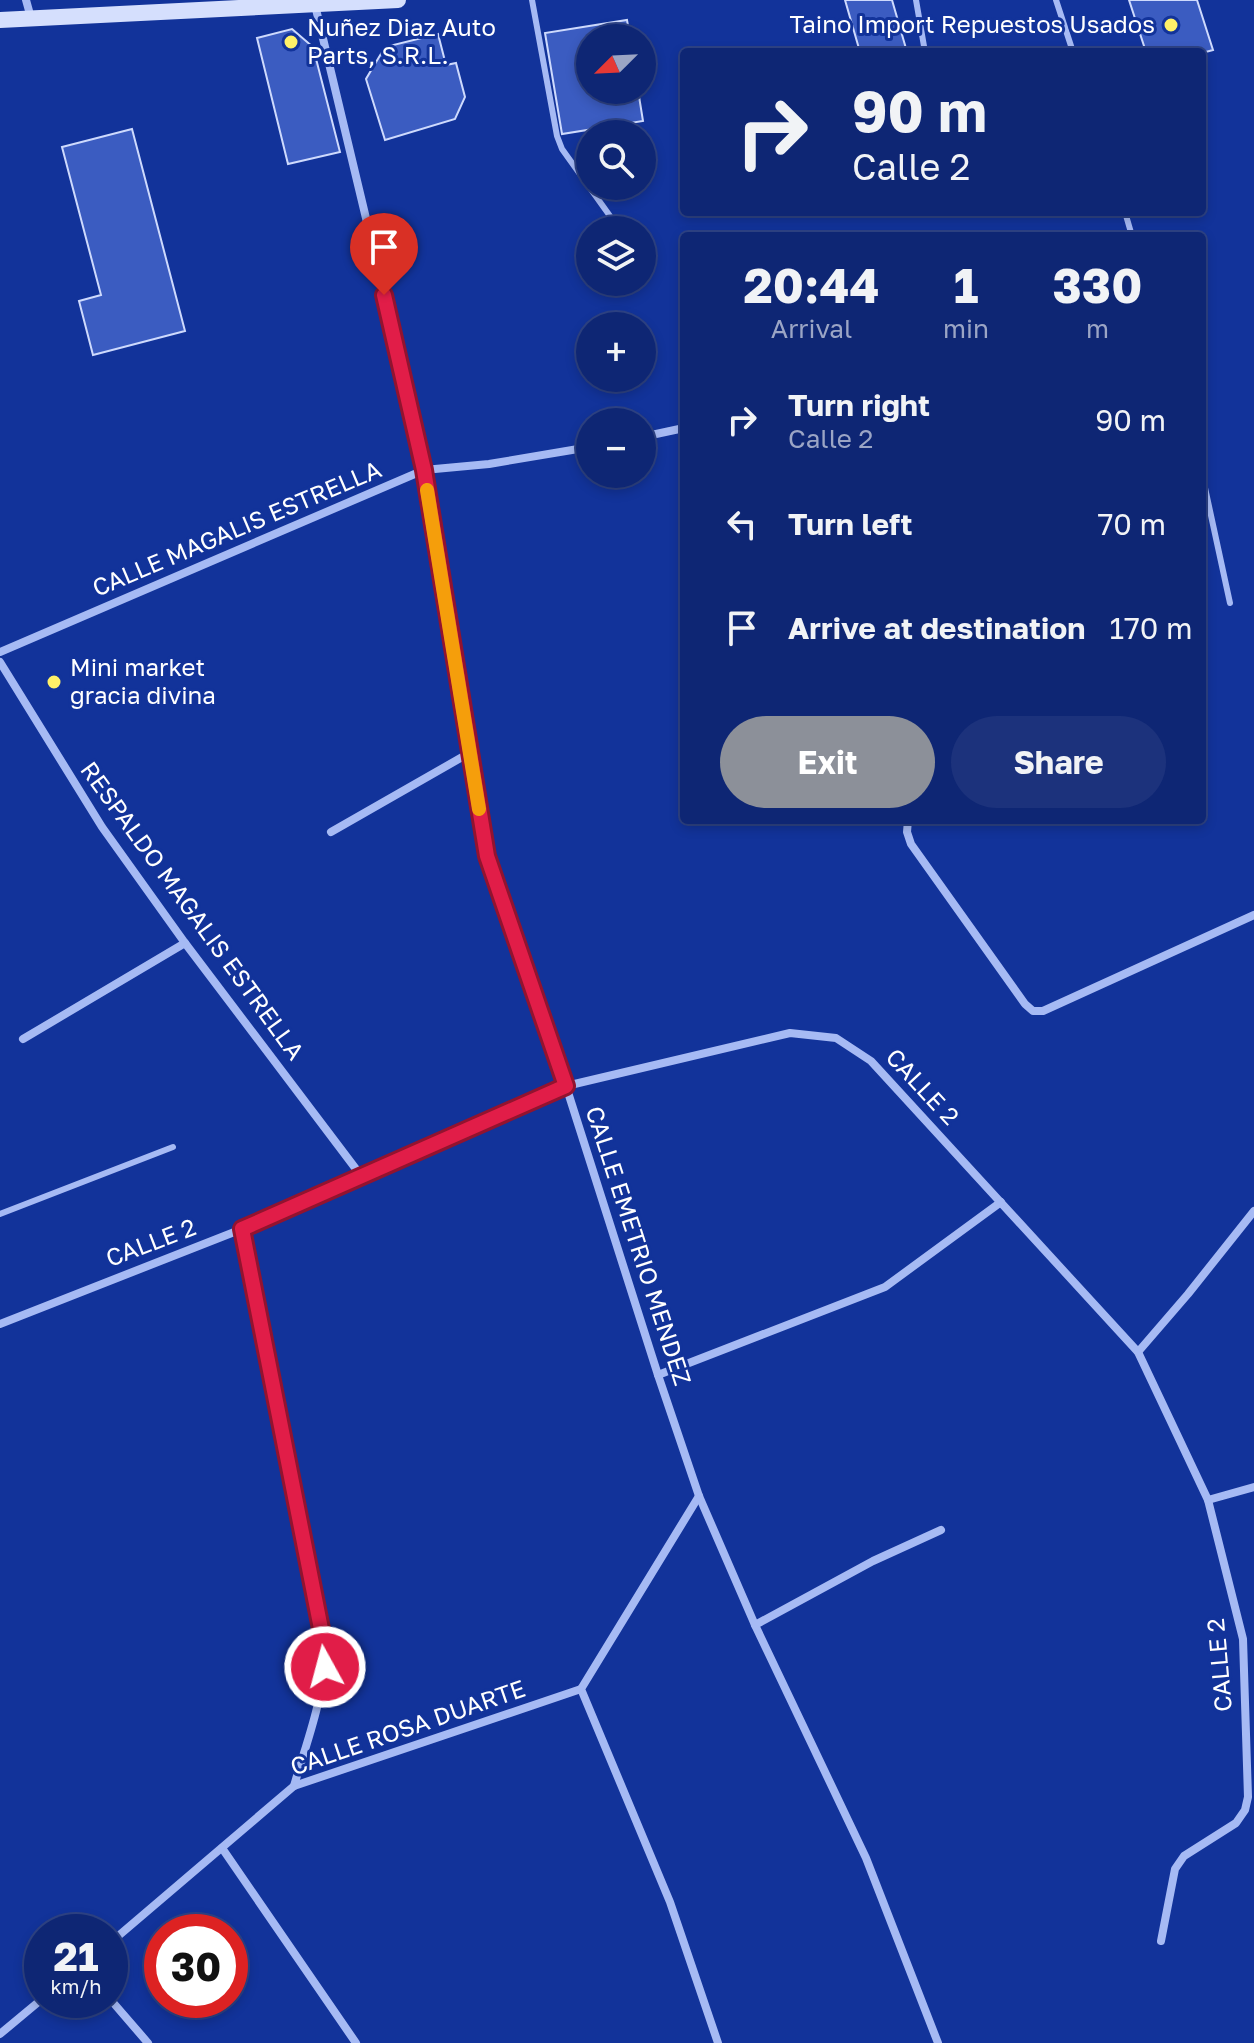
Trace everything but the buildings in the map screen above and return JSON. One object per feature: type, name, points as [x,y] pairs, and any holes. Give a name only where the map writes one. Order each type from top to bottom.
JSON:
[{"type":"main road","points":[[0,20],[282,3],[315,5],[398,0]]},
{"type":"street","points":[[26,0],[31,18]]},
{"type":"street","name":"CALLE EMETRIO MENDEZ","points":[[315,5],[424,470],[487,856],[566,1086],[699,1496],[755,1625],[866,1858],[938,2043]]},
{"type":"street","points":[[656,434],[680,429]]},
{"type":"street","name":"CALLE MAGALIS ESTRELLA","points":[[0,652],[424,470],[489,464],[576,449]]},
{"type":"street","name":"RESPALDO MAGALIS ESTRELLA","points":[[0,662],[102,827],[185,943],[362,1177]]},
{"type":"street","points":[[331,832],[471,752]]},
{"type":"street","points":[[908,824],[911,844],[1033,1011],[1043,1011],[1254,915]]},
{"type":"street","points":[[23,1039],[185,943]]},
{"type":"street","name":"CALLE 2","points":[[0,1324],[242,1229],[566,1086],[790,1033],[836,1038],[871,1061],[1138,1352],[1208,1500],[1243,1639],[1248,1797],[1245,1810],[1236,1823],[1184,1856],[1175,1869],[1161,1941]]},
{"type":"street","points":[[658,1375],[885,1287],[1001,1202]]},
{"type":"street","points":[[1138,1352],[1254,1211]]},
{"type":"street","points":[[242,1229],[324,1644],[325,1667],[321,1688],[294,1786]]},
{"type":"street","points":[[1208,1500],[1254,1487]]},
{"type":"street","points":[[699,1496],[581,1689],[670,1902],[718,2043]]},
{"type":"street","points":[[755,1625],[873,1561],[941,1530]]},
{"type":"street","name":"CALLE ROSA DUARTE","points":[[128,1928],[294,1786],[581,1689]]},
{"type":"street","points":[[222,1848],[356,2043]]},
{"type":"street","points":[[0,2034],[24,2014]]},
{"type":"street","points":[[126,2018],[148,2043]]},
{"type":"lane","points":[[532,0],[557,136],[562,149],[610,216]]},
{"type":"lane","points":[[916,0],[924,48]]},
{"type":"lane","points":[[1056,0],[1072,48]]},
{"type":"lane","points":[[1206,492],[1230,603]]},
{"type":"lane","points":[[0,1214],[173,1147]]},
{"type":"slow traffic","points":[[427,490],[479,809]]},
{"type":"place","name":"Taino Import Repuestos Usados","points":[[1171,25]]},
{"type":"place","name":"Nuñez Diaz Auto Parts, S.R.L.","points":[[291,42]]},
{"type":"place","name":"Mini market gracia divina","points":[[54,682]]},
{"type":"route","points":[[325,1667],[324,1644],[242,1229],[566,1086],[487,856],[424,470],[384,295]]}]
